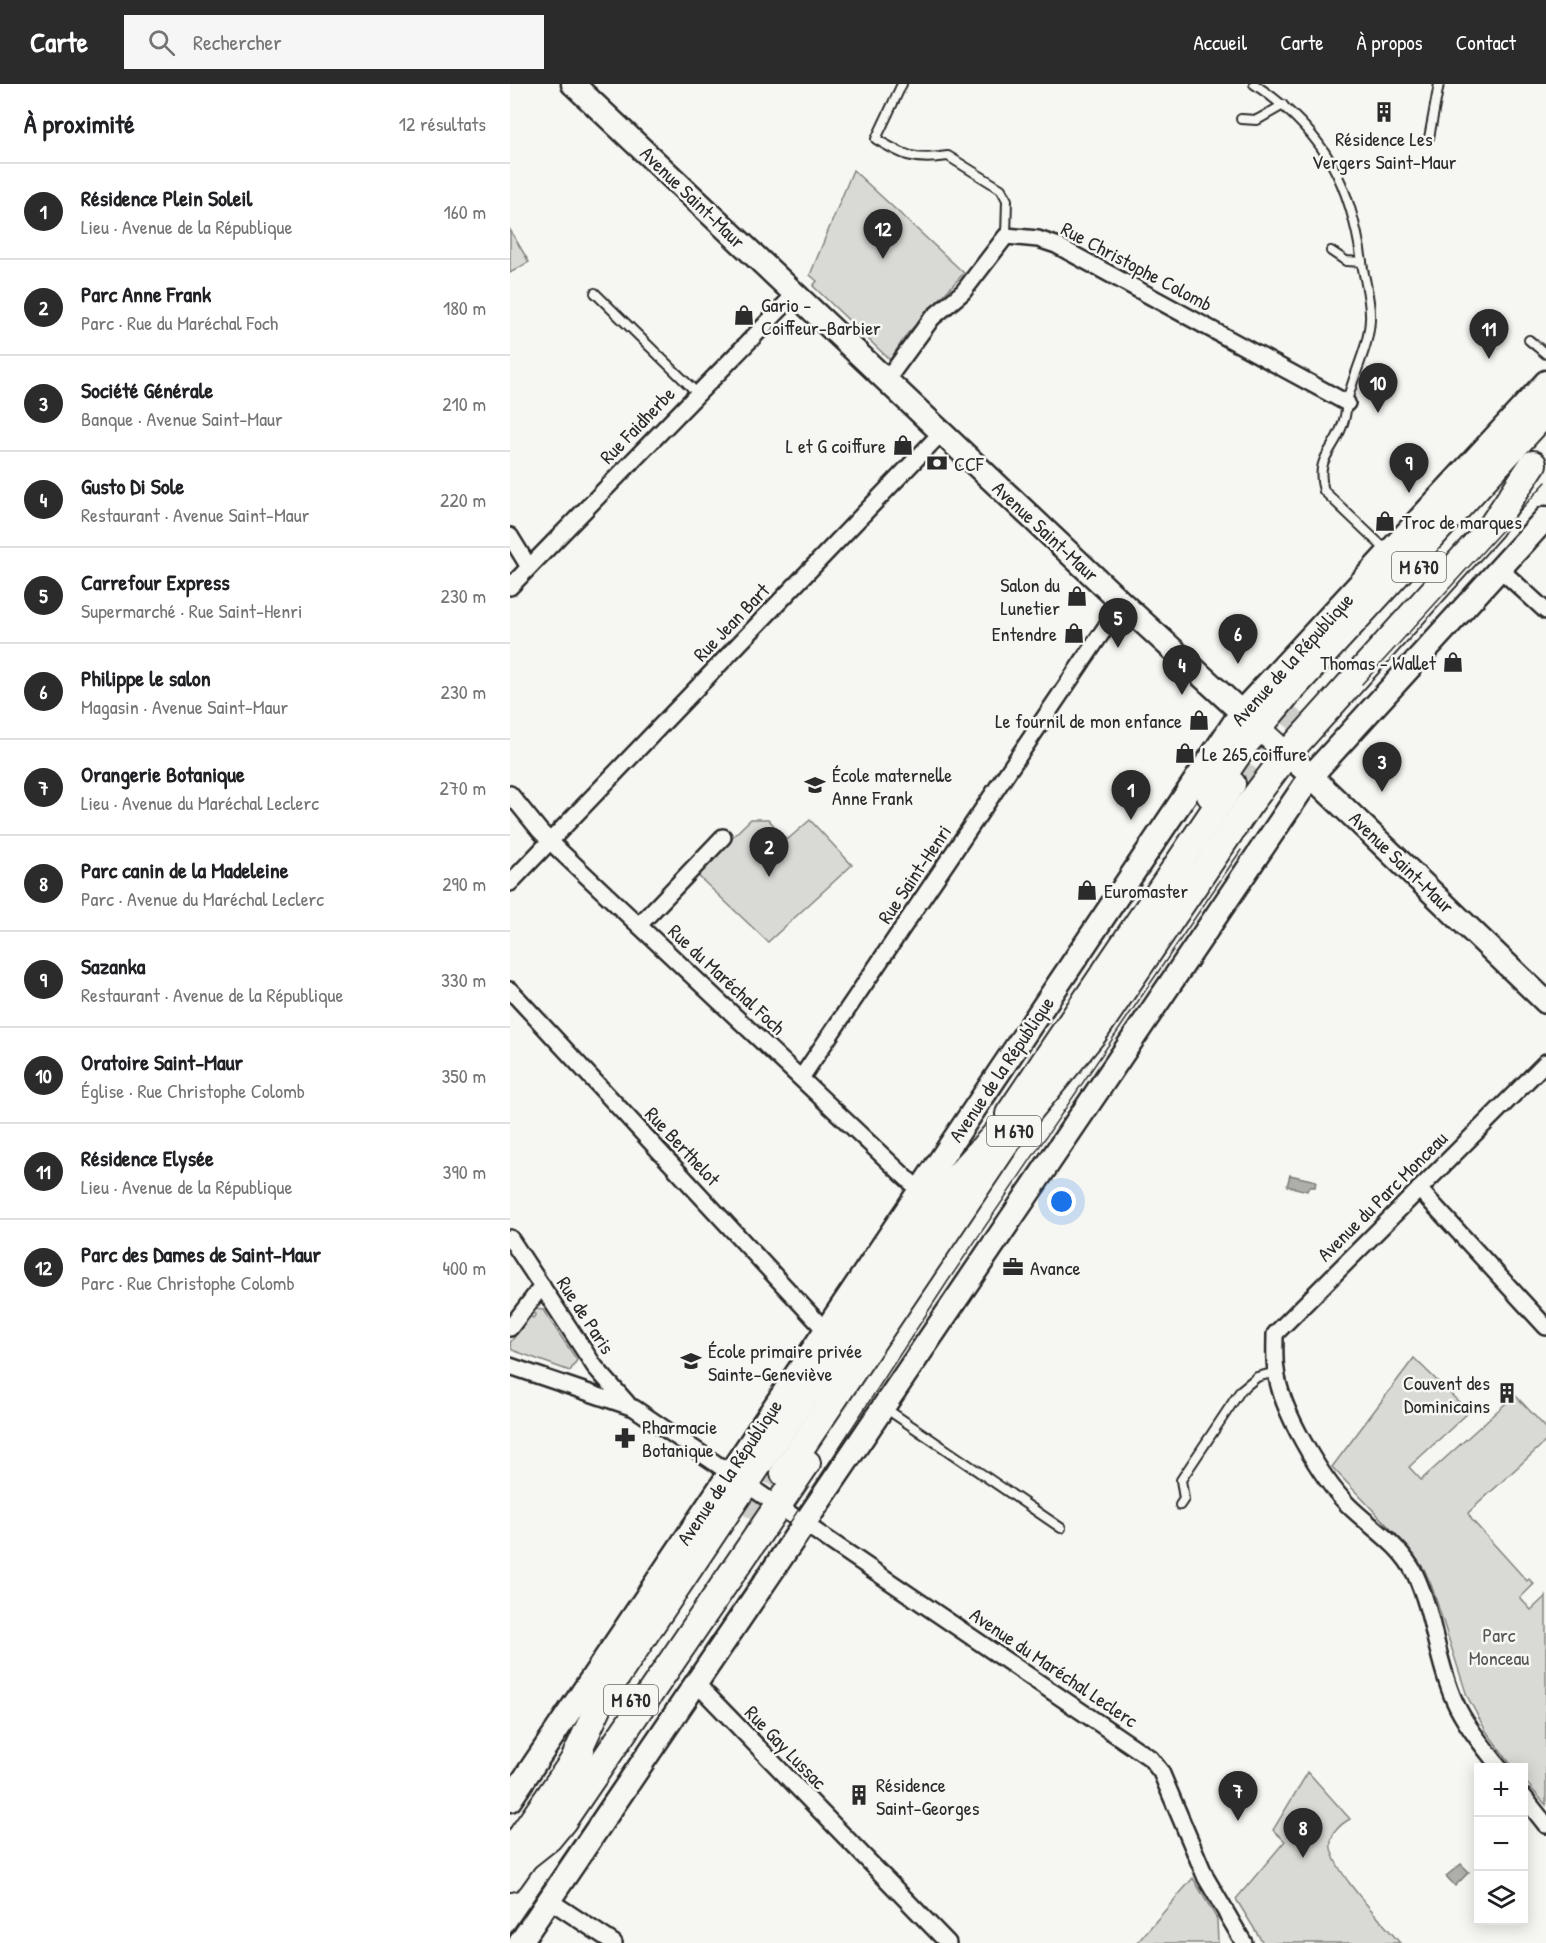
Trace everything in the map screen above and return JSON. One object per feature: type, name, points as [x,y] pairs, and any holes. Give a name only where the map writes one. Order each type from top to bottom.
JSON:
[{"type":"main road","points":[[1047,1056],[1092,970],[1227,769],[1250,719],[1546,412]]},
{"type":"main road","name":"Avenue de la République","points":[[1540,457],[1299,710],[1546,429]]},
{"type":"main road","points":[[517,1855],[549,1838],[563,1821],[755,1487],[944,1191],[1007,1130],[1094,1033],[1248,806],[1287,754],[1491,527],[1540,457]]},
{"type":"main road","name":"Avenue de la République","points":[[1047,1056],[1007,1130],[931,1256],[779,1470],[1007,1130],[1238,787],[1047,1056]]},
{"type":"main road","points":[[572,1764],[603,1697],[755,1487],[903,1318],[931,1256]]},
{"type":"main road","name":"Avenue de la République","points":[[510,1878],[517,1855],[572,1764],[745,1519],[517,1855]]},
{"type":"street","name":"Avenue Saint-Maur","points":[[573,84],[1122,603],[1311,776],[1546,1002]]},
{"type":"street","points":[[886,381],[932,318],[963,292],[1006,236]]},
{"type":"street","name":"Rue Christophe Colomb","points":[[1006,236],[1038,239],[1056,245],[1347,403]]},
{"type":"street","name":"Rue Faidherbe","points":[[510,587],[795,294]]},
{"type":"street","name":"Avenue de la République","points":[[510,1800],[755,1487],[825,1330],[920,1190],[1250,719],[1389,553],[1546,382]]},
{"type":"street","name":"Rue Jean Bart","points":[[510,882],[942,432]]},
{"type":"street","points":[[520,1943],[1311,776],[1546,518]]},
{"type":"street","points":[[510,536],[529,567]]},
{"type":"street","points":[[1500,569],[1546,611]]},
{"type":"street","name":"Rue Saint-Henri","points":[[801,1078],[1122,603]]},
{"type":"street","name":"Rue du Maréchal Foch","points":[[510,794],[550,841],[920,1190]]},
{"type":"street","points":[[639,925],[723,837]]},
{"type":"street","name":"Rue Berthelot","points":[[510,990],[825,1330]]},
{"type":"street","name":"Avenue du Parc Monceau","points":[[1497,1763],[1470,1730],[1454,1700],[1429,1610],[1414,1572],[1389,1539],[1348,1505],[1323,1474],[1291,1419],[1276,1372],[1275,1334],[1546,1062]]},
{"type":"street","points":[[1419,1190],[1546,1327]]},
{"type":"street","name":"Rue de Paris","points":[[510,1238],[601,1375],[634,1408]]},
{"type":"street","points":[[510,1328],[542,1286]]},
{"type":"street","points":[[510,1366],[634,1408]]},
{"type":"street","points":[[577,1390],[592,1385],[601,1375]]},
{"type":"street","name":"Avenue du Maréchal Leclerc","points":[[634,1408],[755,1487],[1150,1758],[1161,1772],[1210,1886],[1244,1943]]},
{"type":"street","name":"Rue Gay Lussac","points":[[695,1682],[948,1943]]},
{"type":"street","points":[[1528,1802],[1546,1825]]},
{"type":"street","points":[[549,1900],[614,1943]]},
{"type":"lane","points":[[902,84],[876,139],[902,155],[924,159],[948,156],[1000,189],[1007,200],[1006,236]]},
{"type":"lane","points":[[1254,84],[1283,105],[1334,166],[1354,213],[1370,318],[1367,342],[1347,403],[1340,434],[1321,463],[1320,477],[1324,490],[1389,553]]},
{"type":"lane","points":[[1429,138],[1439,84]]},
{"type":"lane","points":[[1241,119],[1257,120],[1283,105]]},
{"type":"lane","points":[[1331,251],[1337,258],[1362,262]]},
{"type":"lane","points":[[595,293],[697,393]]},
{"type":"lane","points":[[1529,340],[1546,354]]},
{"type":"lane","points":[[1180,1505],[1184,1499],[1181,1480],[1241,1390],[1257,1377],[1276,1372]]},
{"type":"lane","points":[[885,1402],[891,1412],[1061,1528]]},
{"type":"green space","points":[[853,170],[964,273],[907,334],[890,360],[813,286],[817,281],[810,275]]},
{"type":"green space","points":[[510,230],[529,262],[510,273]]},
{"type":"green space","points":[[751,819],[768,819],[787,840],[810,820],[852,865],[768,942],[695,873]]},
{"type":"green space","points":[[536,1309],[543,1310],[577,1360],[570,1371],[512,1350],[510,1343],[530,1316],[533,1318],[536,1314],[533,1312]]},
{"type":"green space","name":"Parc Monceau","points":[[1414,1358],[1469,1412],[1409,1467],[1421,1480],[1515,1395],[1546,1428],[1546,1441],[1468,1513],[1527,1581],[1529,1579],[1534,1584],[1520,1598],[1531,1610],[1546,1596],[1546,1805],[1528,1785],[1528,1763],[1510,1763],[1486,1731],[1467,1696],[1432,1587],[1424,1569],[1407,1546],[1332,1467]]},
{"type":"green space","points":[[1308,1772],[1350,1819],[1342,1824],[1333,1835],[1331,1848],[1334,1859],[1350,1884],[1400,1943],[1263,1943],[1236,1899],[1285,1841],[1273,1830]]},
{"type":"green space","points":[[1193,1878],[1217,1919],[1218,1943],[1137,1943]]},
{"type":"shaded area","points":[[1290,1175],[1316,1181],[1315,1187],[1309,1187],[1307,1191],[1287,1186]]},
{"type":"shaded area","points":[[1461,1864],[1469,1872],[1455,1886],[1446,1876]]},
{"type":"tunnel","points":[[1232,783],[1294,706]]},
{"type":"tunnel","points":[[741,1513],[773,1466]]},
{"type":"tram line","points":[[1362,684],[1546,482]]},
{"type":"tram line","points":[[510,1934],[761,1567],[948,1281],[1241,850]]},
{"type":"place","name":"Résidence Les Vergers Saint-Maur","points":[[1384,112]]},
{"type":"place","name":"Parc des Dames de Saint-Maur","points":[[883,259]]},
{"type":"place","name":"Gario - Coiffeur-Barbier","points":[[744,315]]},
{"type":"place","name":"Résidence Elysée","points":[[1489,359]]},
{"type":"place","name":"Oratoire Saint-Maur","points":[[1378,413]]},
{"type":"place","name":"L et G coiffure","points":[[903,445]]},
{"type":"place","name":"CCF","points":[[937,463]]},
{"type":"place","name":"Sazanka","points":[[1409,493]]},
{"type":"place","name":"Troc de marques","points":[[1385,521]]},
{"type":"place","name":"Salon du Lunetier","points":[[1077,596]]},
{"type":"place","name":"Entendre","points":[[1074,633]]},
{"type":"place","name":"Carrefour Express","points":[[1118,648]]},
{"type":"place","name":"Thomas - Wallet","points":[[1453,662]]},
{"type":"place","name":"Philippe le salon","points":[[1238,664]]},
{"type":"place","name":"Gusto Di Sole","points":[[1182,695]]},
{"type":"place","name":"Le fournil de mon enfance","points":[[1199,720]]},
{"type":"place","name":"Le 265 coiffure","points":[[1185,753]]},
{"type":"place","name":"École maternelle Anne Frank","points":[[815,785]]},
{"type":"place","name":"Société Générale","points":[[1382,792]]},
{"type":"place","name":"Résidence Plein Soleil","points":[[1131,820]]},
{"type":"place","name":"Parc Anne Frank","points":[[769,877]]},
{"type":"place","name":"Euromaster","points":[[1087,890]]},
{"type":"place","name":"Avance","points":[[1013,1267]]},
{"type":"place","name":"École primaire privée Sainte-Geneviève","points":[[691,1361]]},
{"type":"place","name":"Couvent des Dominicains","points":[[1507,1393]]},
{"type":"place","name":"Pharmacie Botanique","points":[[625,1438]]},
{"type":"place","name":"Résidence Saint-Georges","points":[[859,1795]]},
{"type":"place","name":"Orangerie Botanique","points":[[1238,1821]]},
{"type":"place","name":"Parc canin de la Madeleine","points":[[1303,1858]]}]
